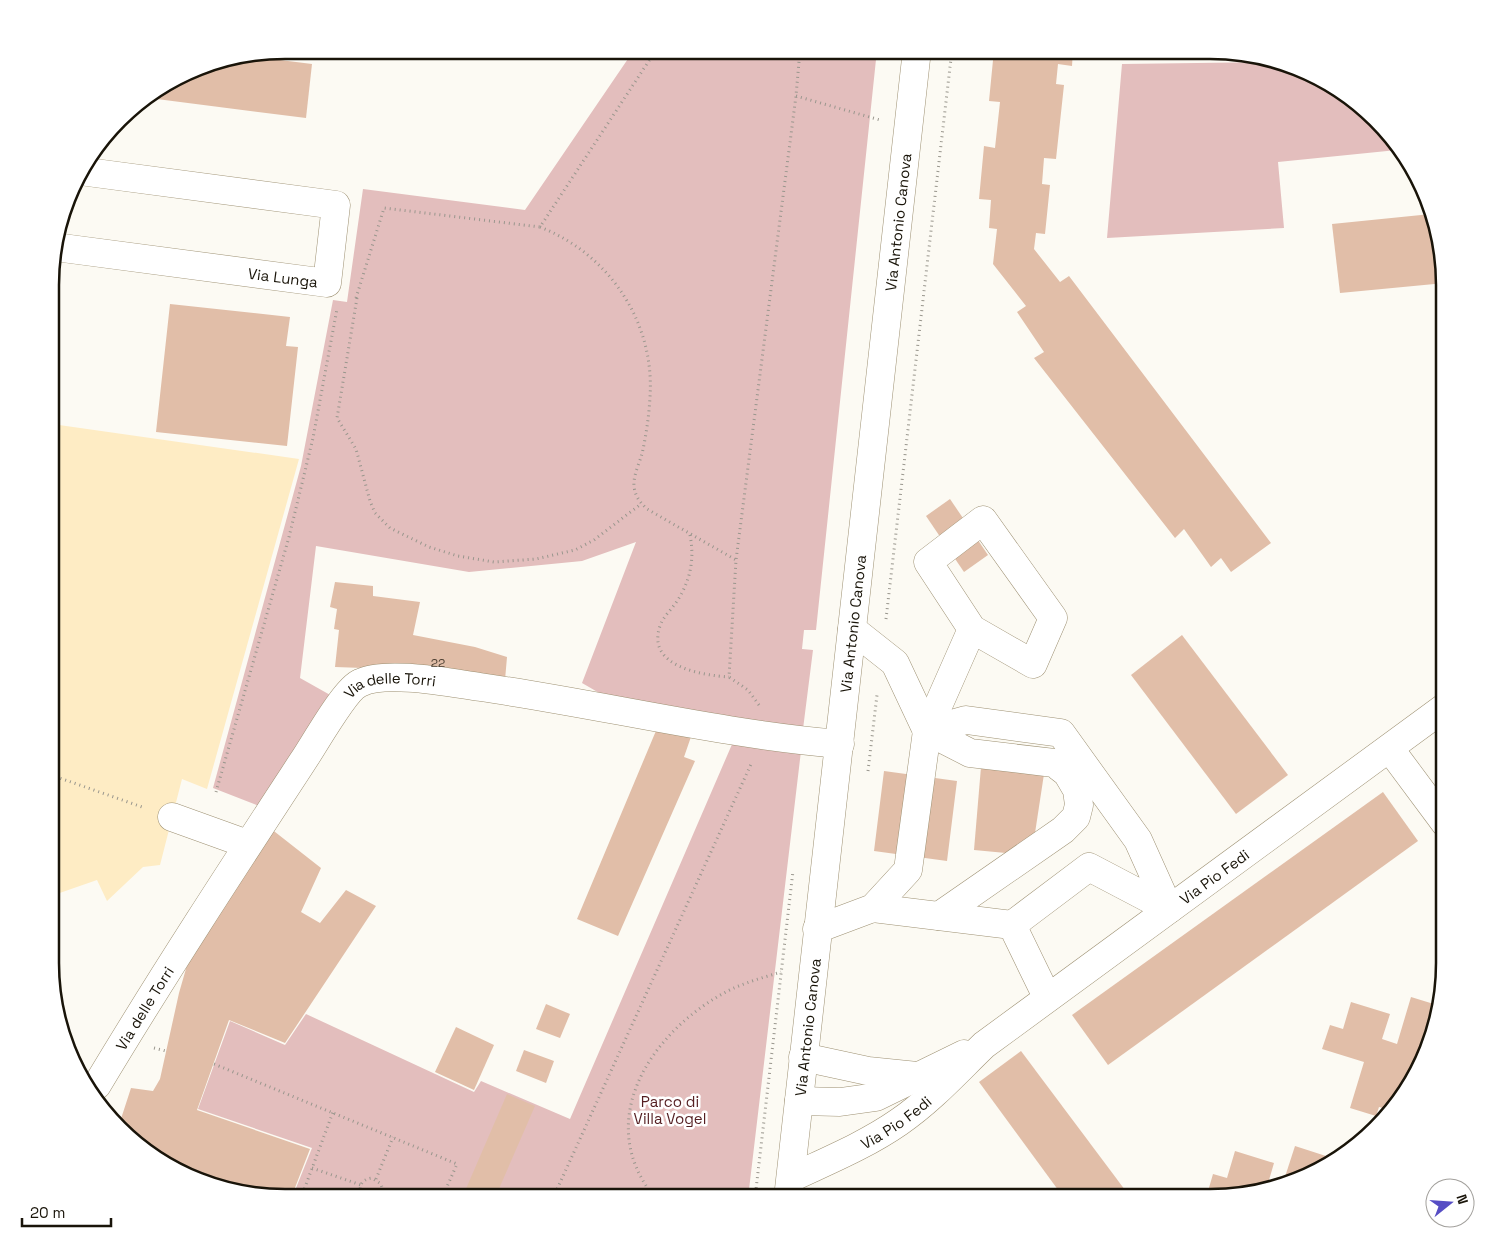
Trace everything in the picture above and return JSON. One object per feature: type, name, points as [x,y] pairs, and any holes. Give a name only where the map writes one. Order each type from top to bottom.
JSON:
[{"type":"street","name":"Via Antonio Canova","points":[[790,1188],[813,963],[840,744],[916,59]]},
{"type":"street","name":"Via Lunga","points":[[62,248],[333,287],[336,205],[89,172]]},
{"type":"street","points":[[983,520],[1053,618],[1033,664],[972,628],[928,562],[983,520]]},
{"type":"street","points":[[817,929],[873,908],[908,870],[927,730],[972,628]]},
{"type":"street","points":[[852,629],[895,663],[927,730],[970,753],[1054,763],[1067,773],[1077,790],[1079,804],[1076,817],[1063,830],[939,916]]},
{"type":"street","name":"Via delle Torri","points":[[95,1086],[247,844],[354,686],[369,680],[430,680],[522,693],[765,736],[840,744]]},
{"type":"street","name":"Via Pio Fedi","points":[[790,1188],[832,1159],[899,1122],[924,1103],[984,1045],[1047,997],[1436,714]]},
{"type":"street","points":[[927,730],[966,720],[1061,733],[1138,840],[1169,909]]},
{"type":"street","points":[[1390,749],[1436,812]]},
{"type":"street","points":[[172,817],[247,844]]},
{"type":"street","points":[[873,908],[1012,925],[1089,867],[1169,909]]},
{"type":"street","points":[[1012,925],[1047,997]]},
{"type":"street","name":"Via Pio Fedi","points":[[799,1101],[840,1102],[876,1097],[984,1045]]},
{"type":"street","name":"Via Pio Fedi","points":[[803,1057],[868,1071],[918,1076]]},
{"type":"path","points":[[540,227],[650,59]]},
{"type":"path","points":[[728,677],[736,560],[799,59]]},
{"type":"path","points":[[867,780],[951,59]]},
{"type":"path","points":[[796,96],[908,128]]},
{"type":"path","points":[[642,504],[594,540],[575,550],[536,559],[494,562],[458,556],[429,547],[390,528],[375,514],[365,487],[356,449],[337,418],[357,298],[384,208],[540,227],[571,242],[600,264],[615,283],[637,322],[648,360],[650,384],[645,437],[634,486],[638,501],[736,560]]},
{"type":"path","points":[[216,792],[290,538],[313,438],[333,287],[357,298]]},
{"type":"path","points":[[557,1189],[729,808],[765,736],[763,714],[757,701],[748,690],[728,677],[705,675],[683,670],[673,664],[660,646],[660,624],[682,594],[692,567],[693,554],[690,534]]},
{"type":"path","points":[[59,778],[172,817]]},
{"type":"path","points":[[650,1189],[633,1155],[628,1127],[630,1100],[644,1070],[661,1045],[680,1023],[724,993],[747,982],[813,963]]},
{"type":"path","points":[[214,1064],[457,1164],[446,1189]]},
{"type":"path","points":[[304,1189],[332,1112]]},
{"type":"path","points":[[376,1179],[392,1137]]},
{"type":"path","points":[[312,1168],[360,1185]]},
{"type":"path","points":[[360,1189],[360,1185],[365,1180],[376,1179],[382,1184],[382,1189]]},
{"type":"shaded area","points":[[59,425],[299,459],[207,789],[182,779],[160,865],[143,867],[107,901],[97,880],[59,893]]},
{"type":"green space","points":[[628,59],[876,59],[816,630],[804,630],[802,649],[813,650],[803,729],[608,698],[582,683],[636,542],[582,561],[469,572],[316,546],[300,678],[332,696],[259,806],[213,788],[301,466],[333,300],[347,302],[363,189],[525,210]]},
{"type":"green space","points":[[1249,62],[1269,66],[1310,82],[1348,105],[1370,125],[1392,150],[1278,162],[1284,228],[1107,238],[1122,64]]},
{"type":"green space","name":"Parco di Villa Vogel","points":[[733,742],[801,751],[749,1189],[296,1189],[312,1148],[198,1109],[230,1021],[285,1045],[306,1014],[474,1092],[481,1081],[570,1119]]},
{"type":"building","points":[[270,59],[312,64],[306,118],[156,99],[185,82],[226,66]]},
{"type":"building","points":[[993,59],[1072,59],[1072,66],[1058,64],[1056,84],[1064,85],[1056,159],[1044,158],[1042,184],[1050,185],[1045,234],[1036,233],[1034,249],[1060,282],[1069,276],[1271,543],[1231,572],[1221,558],[1211,567],[1184,529],[1175,538],[1034,358],[1044,352],[1017,312],[1026,306],[993,264],[997,229],[989,228],[991,200],[979,199],[984,146],[995,148],[1000,102],[989,101]]},
{"type":"building","points":[[1425,215],[1432,241],[1436,284],[1340,293],[1332,224]]},
{"type":"building","points":[[170,304],[290,317],[286,346],[298,347],[287,446],[156,432]]},
{"type":"building","points":[[950,499],[988,555],[964,572],[926,516]]},
{"type":"building","points":[[335,582],[373,586],[373,596],[420,602],[413,635],[475,647],[507,657],[505,680],[420,670],[335,667],[339,630],[334,629],[337,609],[330,607]]},
{"type":"building","points":[[1182,635],[1288,775],[1236,814],[1131,675]]},
{"type":"building","points":[[658,726],[693,731],[684,757],[695,761],[618,936],[577,919]]},
{"type":"building","points":[[981,767],[1044,774],[1035,833],[1006,853],[974,850]]},
{"type":"building","points":[[884,771],[957,781],[947,861],[874,851]]},
{"type":"building","points":[[1383,792],[1418,841],[1108,1065],[1072,1015]]},
{"type":"building","points":[[270,828],[321,868],[301,912],[320,923],[346,890],[376,906],[285,1043],[229,1020],[197,1110],[310,1149],[294,1189],[270,1189],[241,1185],[198,1172],[172,1159],[147,1143],[121,1119],[131,1088],[153,1091],[160,1079],[179,993],[194,941]]},
{"type":"building","points":[[1411,997],[1432,1004],[1429,1022],[1419,1050],[1406,1076],[1390,1101],[1383,1108],[1379,1107],[1376,1116],[1350,1108],[1364,1062],[1322,1049],[1330,1025],[1343,1029],[1351,1002],[1390,1014],[1382,1039],[1397,1044]]},
{"type":"building","points":[[546,1004],[570,1014],[560,1038],[536,1029]]},
{"type":"building","points":[[456,1027],[494,1045],[474,1090],[435,1072]]},
{"type":"building","points":[[524,1050],[554,1061],[546,1083],[516,1071]]},
{"type":"building","points":[[1021,1051],[1124,1189],[1057,1189],[979,1082]]},
{"type":"building","points":[[507,1094],[535,1106],[499,1189],[466,1189]]},
{"type":"building","points":[[1295,1146],[1327,1156],[1310,1166],[1285,1176]]},
{"type":"building","points":[[1235,1151],[1274,1163],[1268,1182],[1225,1189],[1209,1189],[1213,1174],[1227,1178]]}]
